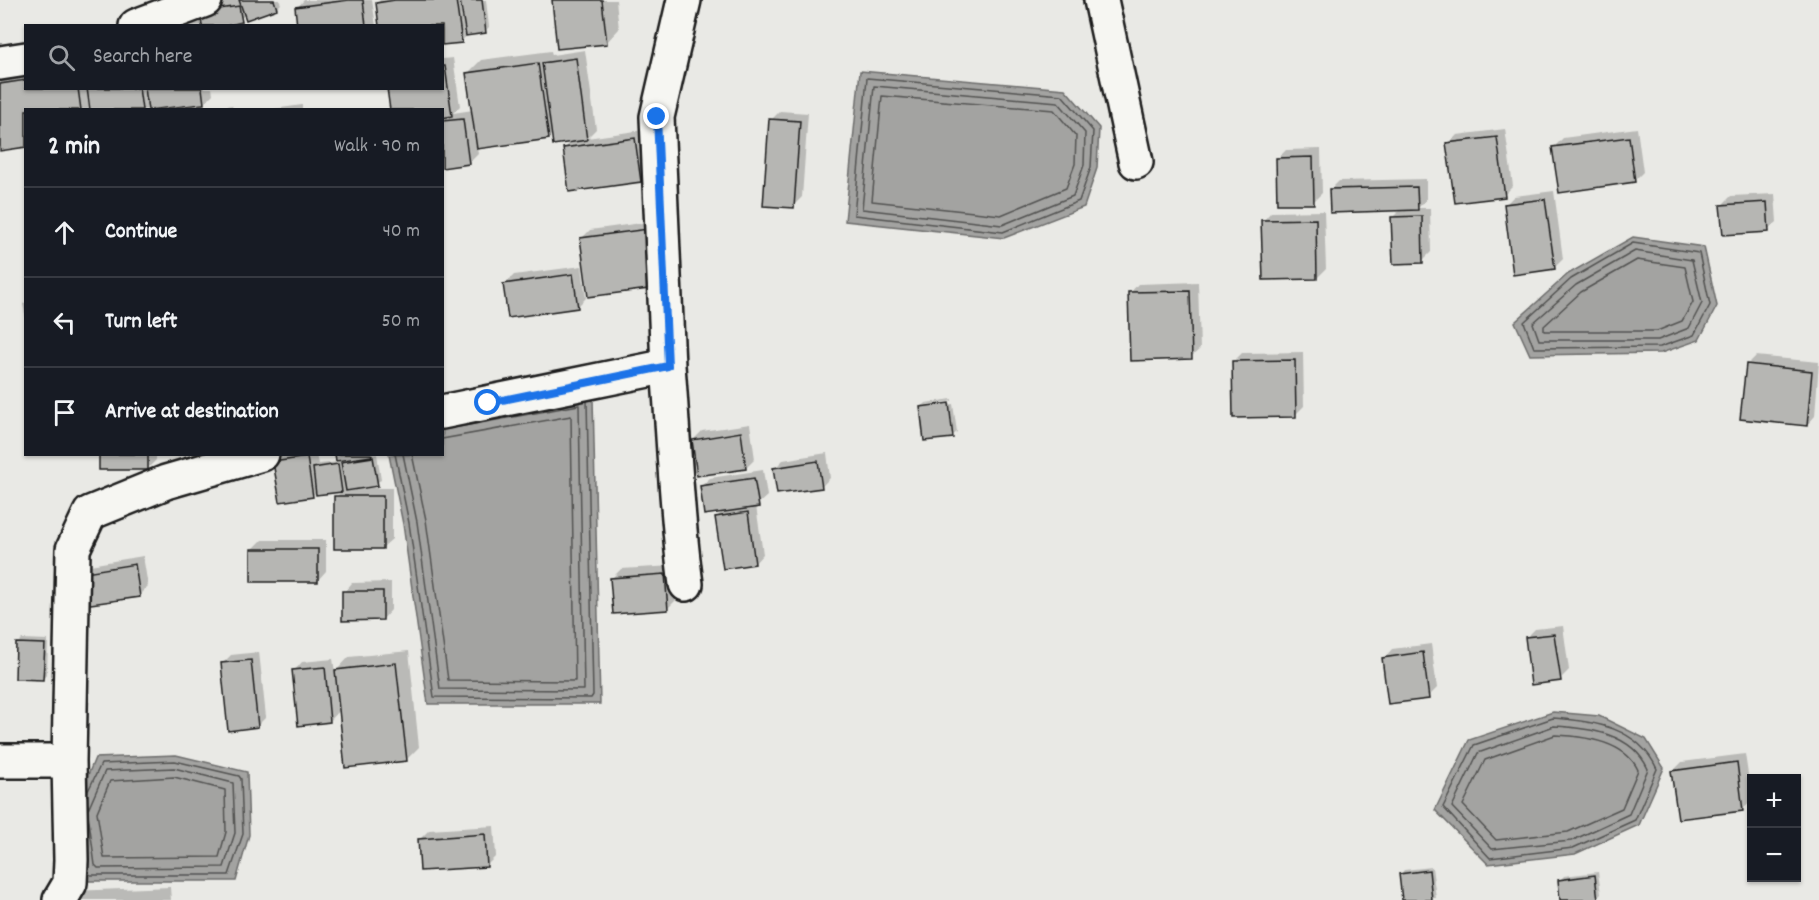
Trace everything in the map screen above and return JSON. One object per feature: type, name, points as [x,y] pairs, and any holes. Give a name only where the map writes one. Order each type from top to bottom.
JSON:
[{"type":"street","points":[[141,24],[205,0]]},
{"type":"street","points":[[684,0],[657,117],[678,528],[686,584]]},
{"type":"street","points":[[1101,0],[1136,162]]},
{"type":"street","points":[[0,63],[24,59]]},
{"type":"street","points":[[444,412],[668,366]]},
{"type":"street","points":[[60,900],[70,883],[69,761],[73,549],[90,513],[166,482],[255,456]]},
{"type":"street","points":[[0,761],[69,761]]},
{"type":"water","points":[[860,71],[1065,89],[1099,128],[1097,168],[1084,207],[1004,238],[845,221]]},
{"type":"water","points":[[1633,237],[1704,247],[1717,306],[1699,340],[1661,353],[1530,355],[1515,322],[1568,274]]},
{"type":"water","points":[[586,388],[593,399],[600,704],[428,704],[403,524],[389,456],[444,456],[444,417]]},
{"type":"water","points":[[1553,712],[1599,716],[1646,739],[1664,768],[1639,825],[1575,854],[1488,864],[1435,810],[1469,740]]},
{"type":"water","points":[[176,755],[247,772],[249,835],[236,881],[84,881],[74,809],[95,758]]},
{"type":"building","points":[[239,0],[274,0],[277,9],[246,20]]},
{"type":"building","points":[[363,0],[366,24],[297,24],[295,7]]},
{"type":"building","points":[[395,0],[456,0],[462,43],[444,45],[444,24],[379,24],[376,3]]},
{"type":"building","points":[[460,0],[482,0],[486,33],[466,36]]},
{"type":"building","points":[[552,0],[602,0],[607,44],[557,49]]},
{"type":"building","points":[[239,6],[242,22],[202,24],[200,12]]},
{"type":"building","points":[[576,58],[587,140],[553,145],[542,63]]},
{"type":"building","points":[[538,63],[549,139],[477,149],[466,73]]},
{"type":"building","points":[[445,66],[452,116],[444,118],[444,108],[390,108],[387,90],[444,90]]},
{"type":"building","points":[[24,80],[24,90],[78,90],[81,108],[24,108],[24,147],[0,151],[0,84]]},
{"type":"building","points":[[87,90],[139,90],[142,108],[90,108]]},
{"type":"building","points":[[145,90],[202,90],[204,104],[148,108]]},
{"type":"building","points":[[463,119],[469,164],[444,168],[444,121]]},
{"type":"building","points":[[769,119],[800,121],[794,208],[763,206]]},
{"type":"building","points":[[1497,137],[1505,197],[1455,203],[1446,143]]},
{"type":"building","points":[[1629,137],[1635,182],[1559,193],[1552,147]]},
{"type":"building","points":[[635,138],[641,182],[569,192],[563,148]]},
{"type":"building","points":[[1313,157],[1314,204],[1277,204],[1276,158]]},
{"type":"building","points":[[1417,187],[1418,210],[1330,213],[1329,189]]},
{"type":"building","points":[[1545,199],[1555,269],[1513,275],[1504,204]]},
{"type":"building","points":[[1767,202],[1769,232],[1723,235],[1720,205]]},
{"type":"building","points":[[1422,216],[1423,263],[1393,264],[1391,217]]},
{"type":"building","points":[[1316,219],[1317,279],[1263,280],[1261,220]]},
{"type":"building","points":[[648,229],[656,288],[588,297],[580,238]]},
{"type":"building","points":[[573,274],[578,308],[508,318],[503,284]]},
{"type":"building","points":[[1190,291],[1192,359],[1130,361],[1128,292]]},
{"type":"building","points":[[1295,360],[1296,417],[1233,418],[1232,361]]},
{"type":"building","points":[[1746,364],[1812,371],[1807,426],[1740,419]]},
{"type":"building","points":[[949,403],[953,438],[924,441],[920,407]]},
{"type":"building","points":[[741,432],[746,469],[697,476],[692,440]]},
{"type":"building","points":[[99,456],[148,456],[148,470],[99,470]]},
{"type":"building","points":[[335,456],[372,456],[336,461]]},
{"type":"building","points":[[307,457],[313,497],[280,502],[273,462]]},
{"type":"building","points":[[373,457],[378,486],[346,491],[341,462]]},
{"type":"building","points":[[818,461],[822,488],[777,494],[773,468]]},
{"type":"building","points":[[338,464],[342,492],[316,495],[313,468]]},
{"type":"building","points":[[754,478],[759,507],[704,515],[700,486]]},
{"type":"building","points":[[334,496],[383,496],[383,549],[334,549]]},
{"type":"building","points":[[748,512],[755,564],[723,569],[715,517]]},
{"type":"building","points":[[251,549],[318,549],[318,582],[251,582]]},
{"type":"building","points":[[135,564],[140,597],[84,605],[79,573]]},
{"type":"building","points":[[665,574],[668,610],[613,614],[610,578]]},
{"type":"building","points":[[342,591],[383,591],[383,620],[342,621]]},
{"type":"building","points":[[1554,634],[1561,681],[1531,685],[1525,637]]},
{"type":"building","points":[[16,643],[45,644],[43,680],[15,679]]},
{"type":"building","points":[[1423,652],[1429,699],[1388,704],[1382,658]]},
{"type":"building","points":[[251,660],[258,727],[228,731],[221,663]]},
{"type":"building","points":[[396,663],[407,761],[345,768],[335,670]]},
{"type":"building","points":[[325,667],[330,722],[298,726],[292,670]]},
{"type":"building","points":[[1737,762],[1743,811],[1678,819],[1671,771]]},
{"type":"building","points":[[485,834],[487,867],[420,871],[418,839]]},
{"type":"building","points":[[1429,870],[1432,900],[1402,900],[1399,874]]},
{"type":"building","points":[[1595,875],[1598,900],[1560,900],[1558,880]]},
{"type":"route","points":[[488,403],[668,366],[657,117]]}]
